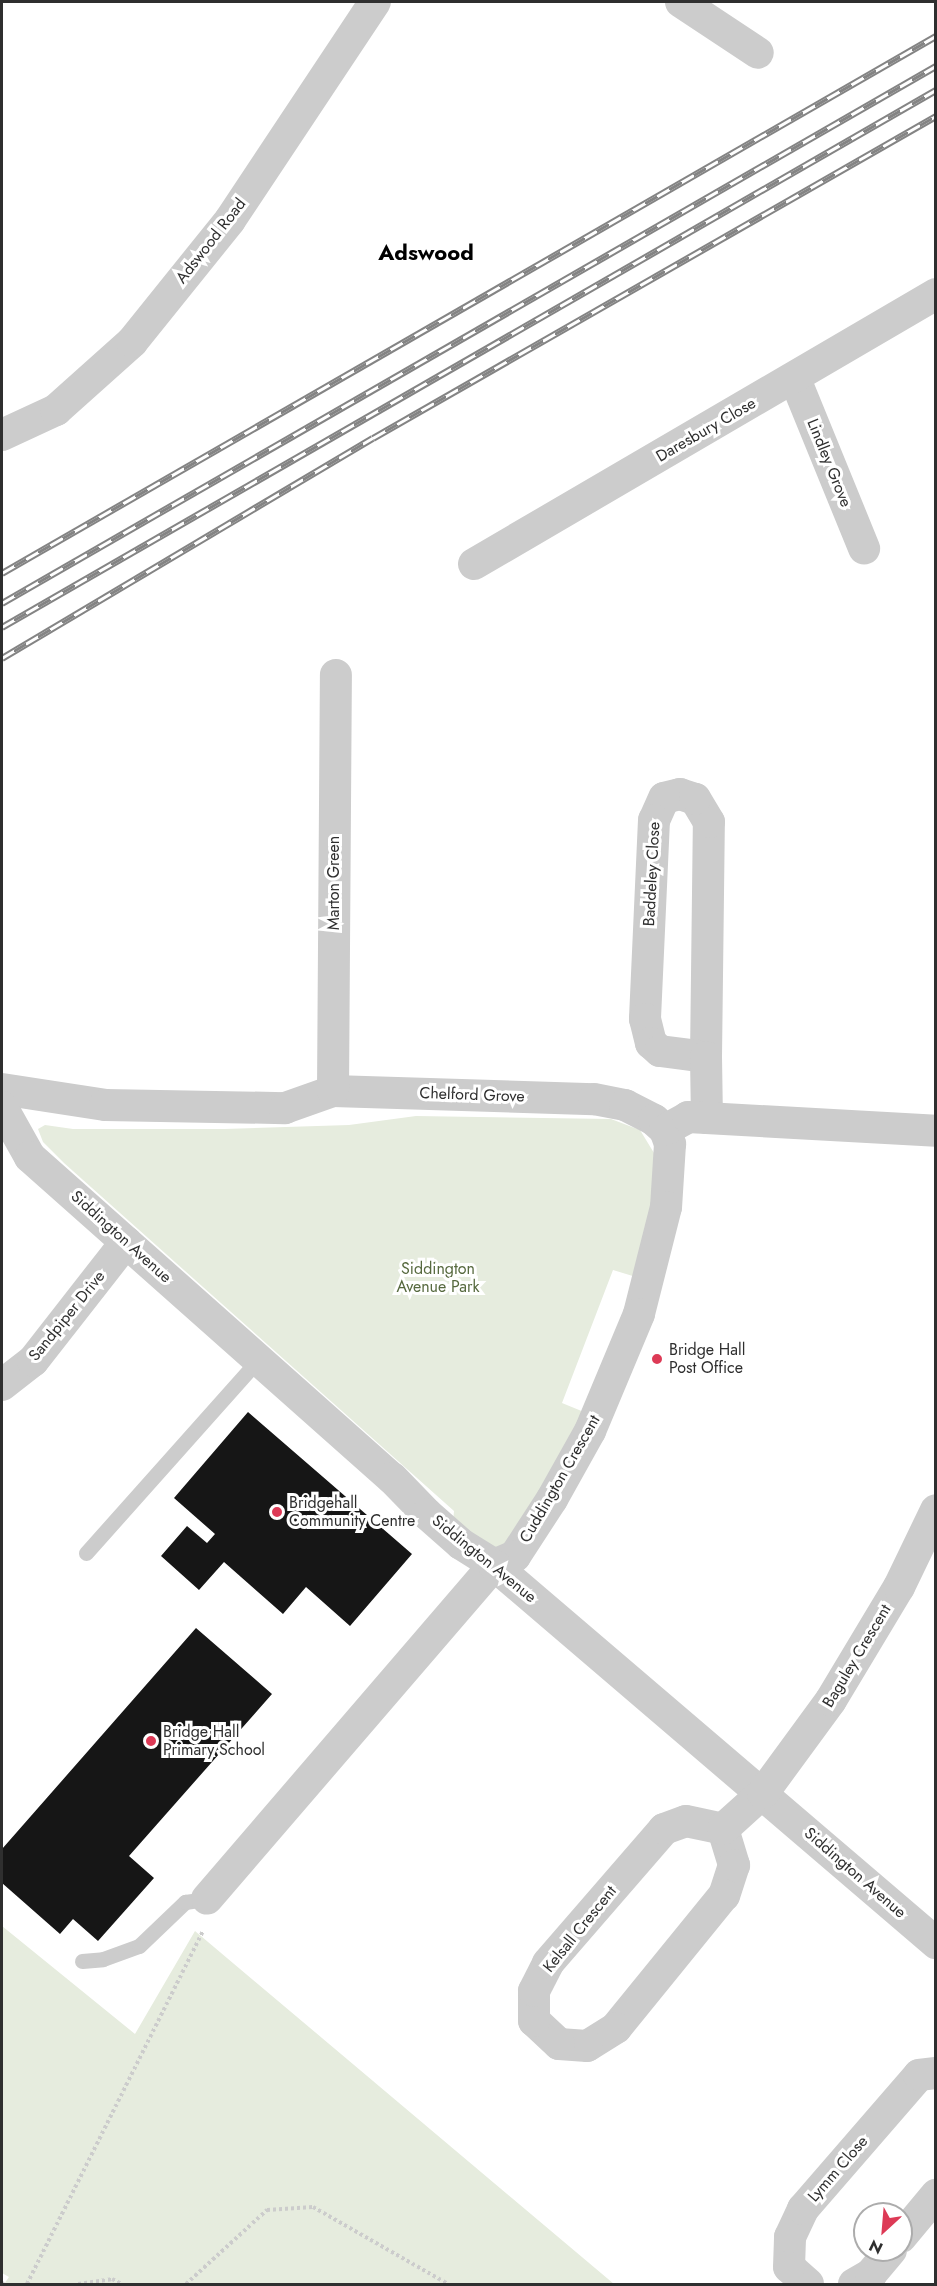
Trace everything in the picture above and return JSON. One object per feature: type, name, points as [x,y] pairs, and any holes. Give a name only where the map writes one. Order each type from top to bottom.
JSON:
[{"type":"street","name":"Adswood Road","points":[[2,435],[56,410],[132,342],[230,220],[375,2]]},
{"type":"street","points":[[681,2],[758,53]]},
{"type":"street","name":"Daresbury Close","points":[[474,564],[936,294]]},
{"type":"street","name":"Lindley Grove","points":[[795,378],[864,548]]},
{"type":"street","name":"Marton Green","points":[[333,1091],[336,675]]},
{"type":"street","name":"Baddeley Close","points":[[706,1057],[660,1051],[651,1043],[645,1019],[654,820],[664,798],[680,794],[695,799],[709,822],[707,1118]]},
{"type":"street","name":"Chelford Grove","points":[[2,1089],[105,1105],[285,1108],[333,1091],[594,1099],[625,1105],[665,1130]]},
{"type":"street","name":"Siddington Avenue","points":[[2,1107],[30,1157],[259,1359],[461,1544],[494,1566],[763,1793],[936,1943]]},
{"type":"street","points":[[665,1130],[688,1117],[936,1131]]},
{"type":"street","name":"Cuddington Crescent","points":[[207,1899],[494,1566],[515,1556],[552,1499],[590,1431],[626,1351],[666,1207],[672,1157],[665,1130]]},
{"type":"street","name":"Sandpiper Drive","points":[[2,1385],[33,1362],[126,1242]]},
{"type":"street","name":"Baguley Crescent","points":[[763,1793],[831,1700],[899,1587],[936,1510]]},
{"type":"street","points":[[723,1829],[763,1793]]},
{"type":"street","name":"Kelsall Crescent","points":[[686,1821],[723,1829],[734,1865],[723,1895],[616,2028],[587,2046],[559,2044],[534,2021],[534,1991],[548,1963],[664,1829],[686,1821]]},
{"type":"street","name":"Lymm Close","points":[[808,2284],[789,2267],[790,2237],[803,2209],[919,2075],[936,2073]]},
{"type":"street","points":[[913,2223],[936,2195]]},
{"type":"street","points":[[854,2284],[871,2274],[881,2262]]},
{"type":"lane","points":[[86,1553],[259,1359]]},
{"type":"lane","points":[[82,1961],[103,1959],[139,1946],[185,1902],[207,1899]]},
{"type":"path","points":[[27,2284],[202,1934],[207,1899]]},
{"type":"path","points":[[186,2284],[267,2210],[313,2207],[448,2284]]},
{"type":"path","points":[[78,2284],[112,2279],[122,2284]]},
{"type":"green space","name":"Siddington Avenue Park","points":[[416,1116],[611,1119],[640,1130],[654,1153],[658,1176],[636,1277],[613,1270],[562,1403],[584,1412],[510,1543],[496,1549],[453,1522],[454,1511],[64,1163],[43,1142],[38,1129],[45,1125],[73,1129],[224,1129],[349,1125]]},
{"type":"green space","points":[[2,1926],[135,2034],[195,1931],[614,2284],[4,2284],[9,2277],[2,2273]]},
{"type":"building","name":"Bridgehall Community Centre","points":[[248,1412],[412,1554],[350,1626],[306,1587],[283,1614],[224,1562],[199,1590],[161,1556],[187,1526],[207,1543],[215,1534],[174,1498]]},
{"type":"building","points":[[196,1628],[272,1694],[129,1856],[154,1878],[98,1941],[73,1919],[60,1934],[2,1883],[2,1849]]},
{"type":"railway","points":[[2,573],[936,36]]},
{"type":"railway","points":[[2,603],[936,66]]},
{"type":"railway","points":[[2,627],[936,90]]},
{"type":"railway","points":[[2,658],[373,438],[936,116]]},
{"type":"place","name":"Bridge Hall Post Office","points":[[657,1359]]},
{"type":"place","name":"Bridgehall Community Centre","points":[[277,1512]]},
{"type":"place","name":"Bridge Hall Primary School","points":[[151,1741]]},
{"type":"district","name":"Adswood","points":[[426,253]]}]
